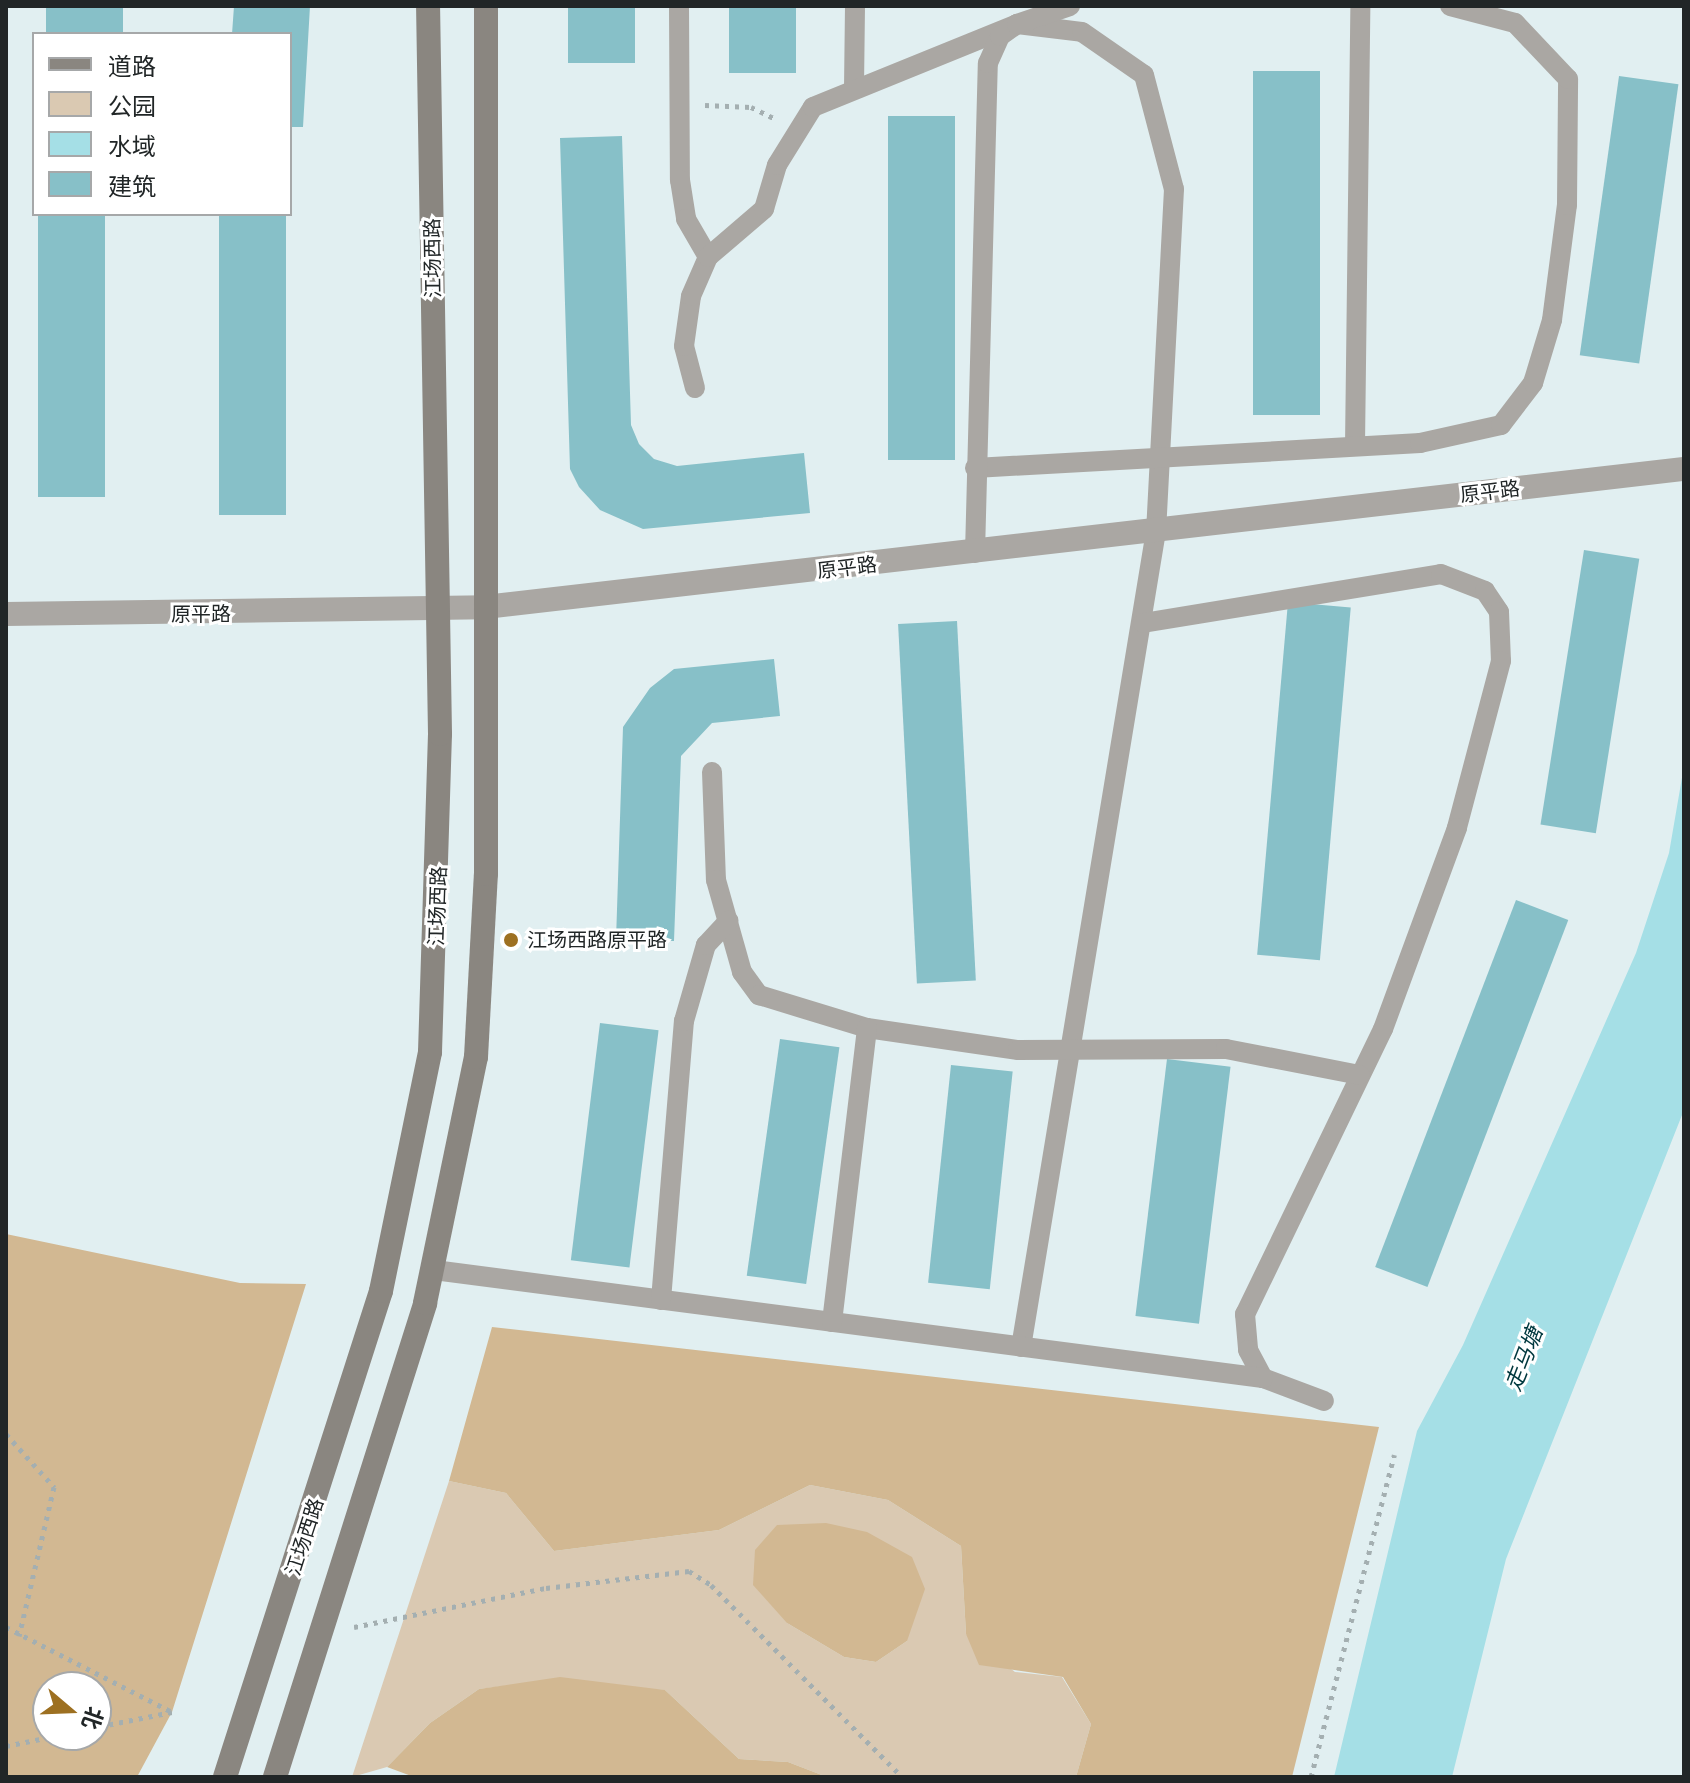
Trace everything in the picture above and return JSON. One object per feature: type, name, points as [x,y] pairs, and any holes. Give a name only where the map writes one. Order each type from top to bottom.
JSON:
[{"type":"main road","name":"江场西路","points":[[225,1777],[350,1398],[414,1153],[435,995],[439,609],[428,6]]},
{"type":"main road","points":[[275,1777],[434,1270],[468,1114],[481,998],[486,6]]},
{"type":"street","name":"原平路","points":[[6,614],[485,607],[1675,470]]},
{"type":"lane","points":[[679,6],[686,219],[708,257]]},
{"type":"lane","points":[[854,88],[855,6]]},
{"type":"lane","points":[[695,388],[684,346],[691,296],[708,257],[764,209],[777,165],[813,107],[1017,24],[1043,10],[1070,6]]},
{"type":"lane","points":[[1355,446],[1360,6]]},
{"type":"lane","points":[[975,468],[1161,455],[1420,443],[1501,425],[1533,383],[1552,320],[1567,205],[1568,79],[1515,23],[1450,6]]},
{"type":"lane","points":[[975,553],[983,95],[1000,36],[1017,24],[1082,32],[1144,75],[1174,189],[1156,531],[1021,1347]]},
{"type":"lane","points":[[1143,623],[1441,574],[1485,591],[1499,612],[1501,661],[1457,828],[1360,1075],[1245,1314],[1248,1350],[1263,1378]]},
{"type":"lane","points":[[712,772],[716,880],[742,972],[759,995],[867,1028],[1072,1052],[1226,1049],[1360,1075]]},
{"type":"lane","points":[[661,1300],[684,1021],[706,945],[728,921]]},
{"type":"lane","points":[[832,1322],[867,1028]]},
{"type":"lane","points":[[434,1270],[1263,1378],[1324,1401]]},
{"type":"path","points":[[680,107],[751,107],[799,130]]},
{"type":"path","points":[[6,1434],[54,1487],[19,1636]]},
{"type":"path","points":[[1311,1777],[1394,1455]]},
{"type":"path","points":[[322,1634],[546,1588],[689,1571],[711,1585],[902,1777]]},
{"type":"path","points":[[6,1627],[89,1671]]},
{"type":"path","points":[[112,1682],[172,1712],[112,1724]]},
{"type":"path","points":[[6,1746],[32,1741]]},
{"type":"green space","points":[[449,1481],[506,1493],[554,1551],[719,1530],[810,1485],[888,1500],[961,1546],[966,1634],[1015,1672],[1062,1677],[1091,1724],[1076,1777],[827,1777],[788,1762],[739,1759],[665,1690],[511,1685],[479,1689],[430,1723],[387,1767],[352,1777]],"holes":[[[787,1623],[907,1641],[876,1662],[844,1657]]]},
{"type":"shaded area","points":[[6,1234],[240,1283],[306,1284],[172,1712],[137,1777],[6,1777]]},
{"type":"shaded area","points":[[492,1327],[1379,1427],[1292,1777],[1076,1777],[1091,1724],[1063,1677],[979,1665],[966,1634],[961,1546],[888,1500],[810,1485],[719,1530],[554,1551],[506,1493],[449,1481]]},
{"type":"shaded area","points":[[826,1523],[867,1532],[912,1557],[925,1589],[907,1641],[876,1662],[844,1657],[787,1623],[753,1585],[755,1550],[777,1525]]},
{"type":"shaded area","points":[[560,1677],[665,1690],[739,1759],[788,1762],[827,1777],[414,1777],[387,1767],[430,1723],[479,1689]]},
{"type":"water","name":"走马塘","points":[[1684,766],[1684,1110],[1506,1559],[1452,1777],[1334,1777],[1417,1431],[1463,1345],[1636,953],[1669,853]]},
{"type":"building","points":[[46,6],[123,6],[123,32],[46,32]]},
{"type":"building","points":[[234,6],[310,6],[303,127],[292,127],[292,32],[232,32]]},
{"type":"building","points":[[568,6],[635,6],[635,63],[568,63]]},
{"type":"building","points":[[729,6],[796,6],[796,73],[729,73]]},
{"type":"building","points":[[1253,71],[1320,71],[1320,415],[1253,415]]},
{"type":"building","points":[[1619,76],[1678,84],[1639,364],[1580,355]]},
{"type":"building","points":[[888,116],[955,116],[955,460],[888,460]]},
{"type":"building","points":[[622,136],[631,425],[639,444],[654,459],[677,466],[804,453],[810,513],[643,529],[600,510],[579,487],[570,469],[560,138]]},
{"type":"building","points":[[38,216],[105,216],[105,497],[38,497]]},
{"type":"building","points":[[219,216],[286,216],[286,515],[219,515]]},
{"type":"building","points":[[1584,550],[1639,559],[1596,833],[1541,825]]},
{"type":"building","points":[[1288,602],[1351,607],[1320,960],[1257,955]]},
{"type":"building","points":[[957,621],[976,981],[917,984],[898,624]]},
{"type":"building","points":[[774,659],[780,716],[712,723],[681,756],[674,941],[616,940],[623,727],[650,688],[674,669]]},
{"type":"building","points":[[1516,900],[1568,920],[1427,1287],[1375,1267]]},
{"type":"building","points":[[600,1023],[659,1030],[629,1267],[571,1260]]},
{"type":"building","points":[[780,1039],[839,1047],[806,1284],[747,1276]]},
{"type":"building","points":[[1167,1059],[1231,1067],[1199,1324],[1135,1316]]},
{"type":"building","points":[[951,1065],[1013,1071],[990,1289],[928,1283]]},
{"type":"place","name":"江场西路原平路","points":[[511,940]]}]
